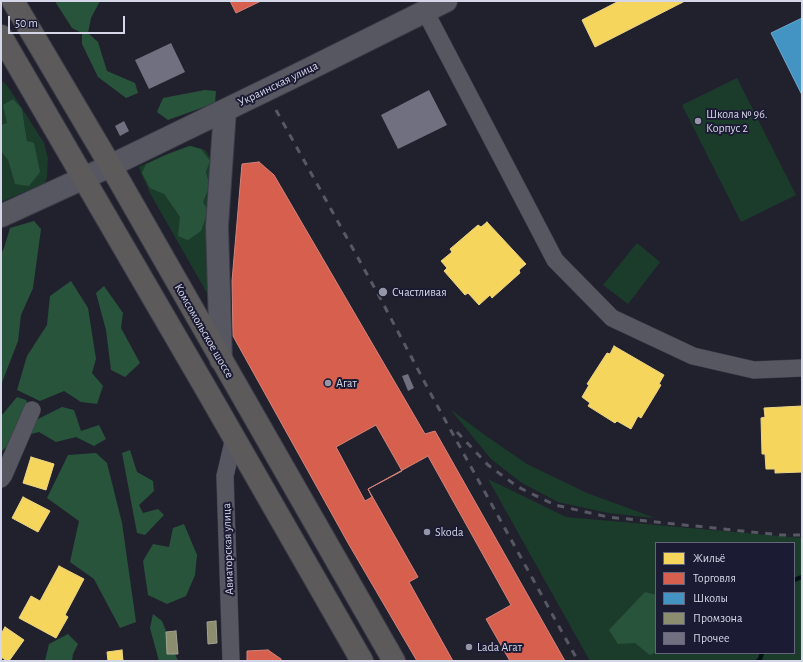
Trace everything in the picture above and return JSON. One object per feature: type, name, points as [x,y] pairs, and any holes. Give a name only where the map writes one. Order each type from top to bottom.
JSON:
[{"type":"main road","name":"Комсомольское шоссе","points":[[13,1],[110,166],[394,661]]},
{"type":"main road","points":[[1,36],[362,661]]},
{"type":"street","name":"Украинская улица","points":[[1,216],[84,179],[446,1]]},
{"type":"street","points":[[425,11],[555,260],[612,318],[693,356],[754,370],[802,368]]},
{"type":"street","points":[[221,360],[217,226],[225,110]]},
{"type":"street","points":[[1,479],[32,410]]},
{"type":"street","name":"Авиаторская улица","points":[[231,661],[225,476],[234,438]]},
{"type":"green space","points":[[56,1],[100,1],[91,18],[88,33],[98,42],[107,71],[135,83],[138,93],[126,98],[98,77],[82,44],[82,33],[72,28]]},
{"type":"green space","points":[[737,78],[796,195],[741,222],[682,105]]},
{"type":"green space","points":[[3,81],[11,91],[44,143],[48,159],[47,177],[45,183],[1,202],[1,151],[8,160],[15,184],[27,141],[22,109],[7,123],[1,125],[1,87]]},
{"type":"green space","points":[[205,90],[216,91],[215,103],[168,120],[157,112],[163,98]]},
{"type":"green space","points":[[13,99],[22,109],[27,141],[34,143],[40,172],[29,186],[15,184],[8,160],[1,151],[1,125],[7,123],[3,105]]},
{"type":"green space","points":[[188,146],[192,146],[205,150],[210,158],[210,161],[176,152],[168,154],[164,194],[180,217],[203,202],[210,186],[210,285],[207,293],[151,195],[139,167],[165,155]]},
{"type":"green space","points":[[190,146],[201,149],[210,161],[206,172],[210,186],[203,202],[208,211],[201,231],[188,240],[178,236],[180,217],[164,194],[150,188],[142,173],[146,164]]},
{"type":"green space","points":[[210,161],[210,186],[206,172]]},
{"type":"green space","points":[[34,221],[41,229],[33,288],[21,315],[18,341],[1,385],[1,254],[10,228]]},
{"type":"green space","points":[[637,243],[660,262],[628,304],[603,285]]},
{"type":"green space","points":[[71,281],[88,308],[96,359],[92,373],[103,386],[97,404],[81,402],[64,391],[40,401],[17,390],[27,356],[47,325],[50,296]]},
{"type":"green space","points":[[104,286],[123,313],[121,328],[140,363],[125,377],[111,370],[106,330],[96,293]]},
{"type":"green space","points":[[17,397],[26,400],[36,420],[62,407],[74,410],[81,431],[99,425],[106,439],[94,446],[76,437],[56,442],[39,432],[16,438],[1,452],[1,414],[3,414]]},
{"type":"green space","points":[[451,410],[527,464],[587,493],[655,518],[608,513],[558,502],[522,483],[491,459]]},
{"type":"green space","points":[[130,450],[137,472],[153,481],[154,491],[139,505],[143,513],[158,509],[164,515],[145,535],[137,533],[122,453]]},
{"type":"green space","points":[[96,453],[107,463],[122,523],[136,622],[120,628],[94,579],[70,562],[79,521],[47,498],[68,455]]},
{"type":"green space","points":[[488,479],[566,517],[802,538],[802,661],[590,661]]},
{"type":"green space","points":[[184,524],[197,555],[195,575],[186,596],[167,604],[148,595],[143,561],[153,544],[169,547],[173,528]]},
{"type":"green space","points":[[645,592],[655,595],[655,652],[650,655],[635,643],[618,644],[609,630]]},
{"type":"green space","points":[[153,614],[162,621],[178,661],[159,661],[150,628]]},
{"type":"green space","points":[[68,634],[78,644],[73,654],[72,661],[45,661],[49,644]]},
{"type":"building: Жильё","points":[[619,1],[685,1],[595,47],[582,20]]},
{"type":"building: Жильё","points":[[487,222],[526,264],[519,270],[520,273],[492,298],[490,295],[479,305],[468,293],[465,295],[444,271],[447,268],[441,261],[452,252],[450,249],[478,225],[481,227]]},
{"type":"building: Жильё","points":[[614,346],[664,375],[659,384],[661,385],[641,418],[638,416],[631,429],[617,421],[615,423],[588,406],[590,403],[582,397],[589,385],[587,384],[607,353],[610,354]]},
{"type":"building: Жильё","points":[[802,406],[802,472],[775,473],[775,469],[766,469],[765,454],[762,454],[761,418],[765,417],[764,408]]},
{"type":"building: Жильё","points":[[31,457],[54,464],[46,490],[23,483]]},
{"type":"building: Жильё","points":[[23,497],[50,511],[38,532],[12,518]]},
{"type":"building: Жильё","points":[[59,566],[84,579],[65,615],[68,617],[56,638],[19,618],[31,596],[40,601]]},
{"type":"building: Жильё","points":[[5,627],[24,640],[9,661],[1,657],[1,634]]},
{"type":"building: Жильё","points":[[122,650],[123,661],[108,661],[107,652]]},
{"type":"building: Торговля","points":[[230,1],[261,1],[236,13]]},
{"type":"building: Торговля","name":"Агат","points":[[259,162],[274,175],[425,434],[435,431],[565,661],[417,661],[348,543],[233,336],[232,281],[242,164]]},
{"type":"building: Торговля","points":[[376,425],[402,471],[368,489],[372,497],[365,501],[336,447]]},
{"type":"building: Торговля","points":[[428,456],[511,605],[486,619],[510,661],[453,661],[409,582],[418,577],[368,489]]},
{"type":"building: Торговля","points":[[268,650],[281,659],[281,661],[247,661],[247,651]]},
{"type":"building: Школы","points":[[802,18],[802,95],[771,33]]},
{"type":"building: Промзона","points":[[216,621],[217,643],[208,644],[207,622]]},
{"type":"building: Промзона","points":[[176,631],[178,654],[167,654],[166,632]]},
{"type":"building: Прочее","points":[[171,43],[185,72],[149,89],[135,60]]},
{"type":"building: Прочее","points":[[429,90],[447,125],[398,149],[381,115]]},
{"type":"building: Прочее","points":[[124,121],[129,131],[120,136],[115,126]]},
{"type":"building: Прочее","points":[[408,374],[414,388],[408,391],[402,376]]},
{"type":"waterway","points":[[795,580],[802,577]]},
{"type":"waterway","points":[[758,661],[762,654]]},
{"type":"railway","points":[[276,110],[578,661]]},
{"type":"railway","points":[[457,432],[488,465],[518,487],[555,505],[608,517],[781,535],[802,535]]},
{"type":"place","name":"Школа № 96. Корпус 2","points":[[698,121]]},
{"type":"place","name":"Счастливая","points":[[383,292]]},
{"type":"place","name":"Агат","points":[[328,383]]},
{"type":"place","name":"Skoda","points":[[427,532]]},
{"type":"place","name":"Lada Агат","points":[[469,647]]}]
